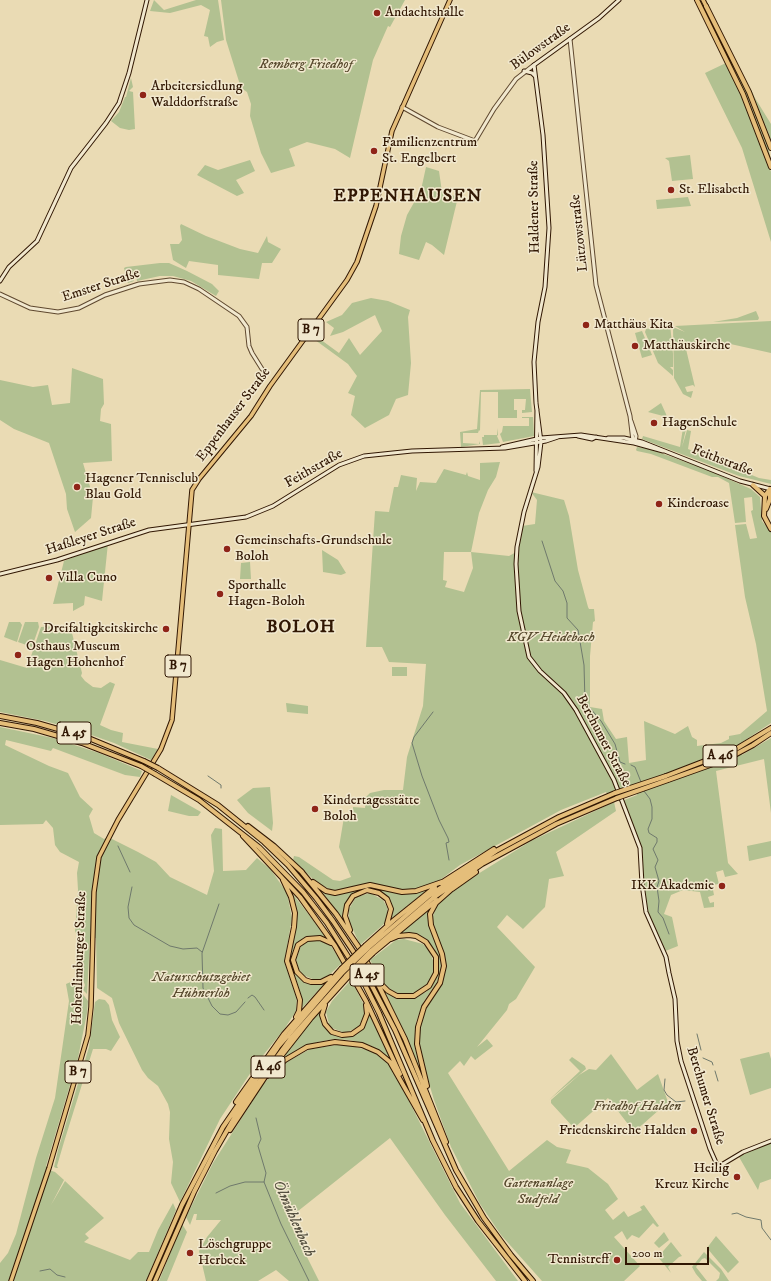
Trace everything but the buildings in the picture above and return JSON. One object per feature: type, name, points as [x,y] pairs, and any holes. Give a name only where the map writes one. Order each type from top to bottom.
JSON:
[{"type":"highway","points":[[697,0],[743,94],[771,167]]},
{"type":"highway","points":[[706,6],[730,53],[758,114],[771,148]]},
{"type":"highway","points":[[753,485],[765,496]]},
{"type":"highway","points":[[770,489],[765,496],[764,516],[771,528]]},
{"type":"highway","points":[[770,489],[771,499],[766,506],[765,516],[771,528]]},
{"type":"highway","name":"A 45","points":[[0,716],[37,723],[73,733],[158,768],[201,794],[240,822],[264,842],[302,882],[350,946],[395,1030],[451,1158],[484,1218],[511,1255],[533,1281]]},
{"type":"highway","name":"A 45","points":[[0,723],[34,729],[82,743],[141,766],[199,800],[235,826],[260,847],[298,886],[346,950],[379,1013],[433,1141],[456,1187],[478,1221],[525,1281]]},
{"type":"highway","name":"A 46","points":[[149,1281],[182,1205],[223,1127],[278,1047],[369,949],[403,917],[444,885],[518,838],[558,817],[736,749],[771,728]]},
{"type":"highway","name":"A 46","points":[[369,949],[433,898],[482,864],[525,840],[616,796],[668,780],[727,759],[771,733]]},
{"type":"highway","points":[[240,822],[255,830],[321,888],[335,893],[370,885],[402,892],[416,891],[442,882]]},
{"type":"highway","points":[[235,826],[307,907],[335,946],[366,1001],[404,1085],[433,1141]]},
{"type":"highway","points":[[376,936],[442,882],[476,859],[518,838]]},
{"type":"highway","points":[[379,947],[454,887],[525,840]]},
{"type":"highway","points":[[301,871],[336,914],[355,941],[378,980],[430,1098],[451,1158]]},
{"type":"highway","points":[[223,1127],[240,1096],[298,1015],[300,1000],[287,961],[294,926],[293,904],[280,875]]},
{"type":"highway","points":[[430,1098],[419,1052],[418,1027],[424,1007],[440,983],[444,966],[442,954],[431,925],[430,914],[436,903],[454,887]]},
{"type":"highway","points":[[355,941],[347,923],[346,910],[353,896],[362,891],[379,893],[389,904],[391,909],[389,921],[376,936],[369,949],[345,974],[341,986],[326,1003],[323,1010],[323,1020],[332,1032],[347,1035],[359,1030],[365,1023],[367,1014],[366,1001]]},
{"type":"highway","points":[[369,949],[379,947],[398,936],[416,936],[426,942],[434,951],[437,968],[435,976],[429,986],[420,993],[410,997],[393,994],[378,980]]},
{"type":"highway","points":[[335,946],[320,938],[307,939],[298,945],[293,960],[297,972],[301,977],[311,982],[321,982],[335,975],[345,974]]},
{"type":"highway","name":"A 46","points":[[155,1281],[171,1240],[226,1131],[266,1071],[302,1024],[345,974]]},
{"type":"highway","points":[[284,1034],[335,975]]},
{"type":"highway","points":[[206,1170],[267,1076],[302,1029],[341,986]]},
{"type":"highway","points":[[267,1076],[285,1060],[307,1047],[326,1043],[345,1042],[369,1048],[386,1058],[404,1085]]},
{"type":"main road","points":[[0,281],[9,267],[38,241],[71,168],[106,123],[118,103],[132,61],[146,0]]},
{"type":"main road","name":"B 7","points":[[402,107],[450,0]]},
{"type":"main road","name":"Bülowstraße","points":[[402,107],[438,127],[475,141],[508,89],[524,72],[599,18],[619,0]]},
{"type":"main road","points":[[703,0],[706,6]]},
{"type":"main road","name":"Lützowstraße","points":[[570,39],[596,285],[631,421],[635,429],[634,441]]},
{"type":"main road","name":"Haldener Straße","points":[[534,65],[544,139],[550,228],[545,287],[538,322],[534,362],[539,440]]},
{"type":"main road","points":[[524,72],[532,73],[536,76]]},
{"type":"main road","name":"Eppenhauser Straße","points":[[130,800],[161,749],[172,720],[190,497],[196,483],[251,416],[270,386],[347,280],[358,262],[376,206],[388,144],[402,107]]},
{"type":"main road","name":"Emster Straße","points":[[0,294],[30,308],[58,312],[79,308],[108,293],[139,284],[170,280],[184,282],[199,289],[239,316],[246,327],[249,346],[262,369]]},
{"type":"main road","name":"Feithstraße","points":[[189,524],[233,520],[260,512],[334,468],[364,456],[412,451],[502,447],[539,440],[578,436],[592,436],[634,441],[665,451],[753,485],[770,489]]},
{"type":"main road","name":"Berchumer Straße","points":[[539,440],[536,471],[524,512],[516,554],[519,606],[527,650],[537,667],[561,690],[576,710],[613,777],[640,848],[642,856],[642,884],[646,912],[668,968],[675,999],[677,1041],[681,1060],[710,1149],[718,1167],[743,1152],[771,1141]]},
{"type":"main road","name":"Haßleyer Straße","points":[[0,574],[57,560],[149,530],[189,524]]},
{"type":"main road","name":"Hohenlimburger Straße","points":[[11,1281],[53,1156],[88,1035],[91,1007],[94,892],[99,857],[108,837],[130,800]]},
{"type":"green space","points":[[154,0],[164,10],[196,0],[218,0],[224,40],[217,42],[210,47],[208,37],[204,36],[210,10],[201,5],[170,13],[150,11]]},
{"type":"green space","name":"Remberg Friedhof","points":[[221,0],[405,0],[390,27],[388,26],[373,60],[350,158],[335,149],[307,142],[289,149],[295,166],[271,173],[261,153],[250,116],[251,104],[247,92],[241,88],[226,40]]},
{"type":"green space","points":[[699,0],[701,0],[748,93],[768,145],[771,161],[746,94]]},
{"type":"green space","points":[[728,62],[763,144],[771,172],[771,242],[742,148],[705,73]]},
{"type":"green space","points":[[131,78],[133,87],[129,91],[133,92],[135,129],[129,130],[120,128],[111,121],[119,112],[126,97]]},
{"type":"green space","points":[[749,85],[771,124],[771,141]]},
{"type":"green space","points":[[690,155],[693,179],[672,181],[669,161],[665,158]]},
{"type":"green space","points":[[250,160],[255,171],[236,180],[244,193],[237,196],[197,175],[205,165],[218,170]]},
{"type":"green space","points":[[426,167],[439,171],[442,192],[458,197],[444,255],[426,242],[419,260],[399,254],[401,236],[407,215],[421,190]]},
{"type":"green space","points":[[688,197],[691,206],[657,209],[656,200]]},
{"type":"green space","points":[[181,224],[206,236],[240,249],[258,253],[267,236],[268,242],[281,249],[272,263],[262,263],[259,279],[218,275],[218,265],[189,261],[186,268],[173,260],[170,244],[179,244],[182,240]]},
{"type":"green space","points":[[169,263],[187,271],[212,284],[219,291],[216,296],[191,281],[173,276],[160,276],[137,281],[136,276],[133,276],[134,281],[128,283],[124,268]]},
{"type":"green space","points":[[371,298],[388,301],[410,310],[408,317],[411,363],[408,395],[396,399],[389,415],[365,428],[351,415],[355,396],[348,393],[357,376],[348,364],[311,337],[313,334],[339,353],[349,338],[360,355],[382,331],[375,315],[343,332],[330,336],[334,328],[326,322],[342,315],[352,303]]},
{"type":"green space","points":[[756,311],[759,318],[758,320],[713,322],[737,318]]},
{"type":"green space","points":[[771,321],[771,353],[726,343],[686,349],[695,387],[693,385],[685,387],[687,392],[693,391],[691,398],[683,394],[674,378],[673,327],[685,332],[675,326]]},
{"type":"green space","points":[[670,324],[673,367],[670,367],[673,370],[673,376],[658,363],[645,332],[646,329]]},
{"type":"green space","points":[[642,331],[652,355],[642,358],[635,333]]},
{"type":"green space","points":[[72,368],[103,379],[104,404],[101,409],[100,421],[111,424],[112,461],[83,463],[93,497],[91,518],[75,532],[67,509],[66,494],[49,443],[14,429],[0,420],[0,380],[33,387],[48,385],[52,405],[70,403]]},
{"type":"green space","points":[[530,389],[532,412],[522,413],[522,410],[525,410],[526,399],[514,399],[514,410],[517,410],[517,418],[498,418],[498,392],[481,392],[480,431],[479,430],[478,433],[463,433],[463,443],[479,444],[480,441],[480,444],[461,447],[460,432],[477,429],[480,390]]},
{"type":"green space","points":[[661,403],[667,417],[648,412]]},
{"type":"green space","points":[[522,417],[533,417],[534,436],[503,442],[500,434],[503,426],[529,426],[529,418]]},
{"type":"green space","points":[[498,428],[497,436],[500,443],[483,445],[482,437],[484,437],[484,435],[497,435]]},
{"type":"green space","points":[[683,428],[686,429],[682,447],[687,430],[691,431],[688,449],[759,478],[771,480],[771,484],[739,476],[642,439],[643,436],[680,447]]},
{"type":"green space","points":[[637,447],[647,448],[708,470],[751,489],[760,497],[762,521],[771,532],[771,723],[741,743],[740,734],[767,711],[756,644],[745,597],[735,525],[746,524],[750,539],[757,538],[751,511],[753,510],[752,497],[744,498],[746,522],[735,523],[729,483],[718,477],[712,477],[651,454],[637,451]]},
{"type":"green space","name":"KGV Heidebach","points":[[500,462],[496,477],[488,490],[479,513],[471,552],[509,556],[518,551],[522,526],[535,524],[537,500],[531,492],[564,500],[569,516],[578,570],[588,607],[589,609],[594,609],[595,621],[593,622],[590,656],[590,707],[602,709],[604,721],[616,739],[627,737],[629,763],[646,760],[644,721],[675,734],[688,726],[692,737],[697,740],[697,746],[721,743],[729,739],[729,736],[740,734],[742,755],[771,738],[771,813],[764,759],[716,771],[728,863],[738,874],[725,877],[723,870],[716,872],[719,884],[712,885],[714,895],[708,897],[710,903],[714,902],[714,907],[704,908],[700,892],[683,890],[671,895],[664,914],[672,917],[678,946],[663,952],[647,913],[642,884],[641,852],[622,801],[637,795],[634,787],[608,796],[606,792],[561,810],[460,865],[436,883],[420,888],[403,890],[372,884],[338,891],[331,890],[316,882],[293,860],[294,856],[299,857],[333,880],[340,881],[351,877],[339,847],[344,817],[353,816],[353,807],[365,808],[366,797],[370,793],[384,790],[403,790],[407,757],[423,706],[426,664],[389,662],[382,647],[366,647],[375,511],[389,512],[394,487],[398,487],[401,475],[417,478],[416,491],[420,482],[436,483],[444,469],[466,475],[467,472],[468,476],[480,480],[480,463]],"holes":[[[444,552],[471,552],[473,568],[464,592],[445,587],[447,581],[443,580]]]},
{"type":"green space","points":[[108,543],[102,601],[85,596],[84,605],[73,611],[73,603],[53,604],[64,561]]},
{"type":"green space","points":[[322,550],[338,560],[346,573],[341,575],[323,572]]},
{"type":"green space","points":[[250,562],[251,579],[240,579],[241,563]]},
{"type":"green space","points":[[9,622],[20,622],[22,625],[17,642],[4,637]]},
{"type":"green space","points":[[25,622],[38,622],[39,627],[32,647],[18,642]]},
{"type":"green space","points":[[54,626],[71,629],[82,673],[81,676],[85,681],[93,687],[101,688],[110,682],[115,684],[100,725],[123,733],[122,742],[158,749],[151,760],[114,743],[77,730],[45,721],[0,712],[0,660],[27,668],[41,627]]},
{"type":"green space","points":[[392,667],[407,667],[407,676],[392,676]]},
{"type":"green space","points":[[286,703],[308,706],[308,714],[287,712]]},
{"type":"green space","name":"Naturschutzgebiet Hühnerloh","points":[[0,727],[53,738],[99,753],[142,771],[140,777],[125,775],[53,748],[51,751],[6,740],[5,745],[49,766],[68,773],[80,797],[93,809],[89,816],[94,833],[104,839],[108,837],[138,852],[156,862],[170,877],[207,895],[214,871],[211,835],[215,828],[222,829],[223,871],[246,870],[257,858],[271,870],[287,893],[292,918],[285,959],[297,997],[296,1011],[285,1028],[257,1063],[220,1119],[180,1202],[171,1183],[173,1162],[169,1139],[170,1112],[168,1104],[158,1086],[148,1078],[142,1070],[119,1023],[112,998],[97,988],[96,938],[90,938],[87,994],[83,990],[85,985],[78,968],[77,956],[80,941],[75,931],[78,890],[77,873],[79,862],[60,852],[55,845],[53,828],[46,820],[43,824],[0,825]]},
{"type":"green space","points":[[270,787],[273,823],[272,831],[248,813],[237,800],[253,788]]},
{"type":"green space","points":[[171,795],[201,812],[198,816],[189,816],[168,811]]},
{"type":"green space","name":"Gartenanlage Sudfeld","points":[[614,802],[616,811],[556,852],[564,876],[549,879],[545,907],[523,929],[507,915],[497,927],[535,967],[516,999],[509,1004],[507,1010],[477,1047],[487,1039],[493,1046],[475,1060],[471,1056],[464,1066],[460,1061],[448,1073],[509,1171],[547,1140],[557,1147],[571,1150],[566,1163],[588,1168],[608,1184],[618,1199],[605,1210],[613,1220],[624,1211],[628,1217],[642,1210],[640,1207],[644,1205],[659,1226],[657,1227],[653,1223],[639,1238],[632,1235],[627,1240],[622,1231],[614,1237],[640,1266],[624,1281],[542,1281],[501,1235],[480,1204],[451,1147],[434,1100],[420,1053],[419,1039],[420,1024],[426,1006],[441,985],[445,971],[444,954],[433,928],[432,919],[437,905],[457,887],[531,841]]},
{"type":"green space","points":[[771,841],[771,856],[749,861],[747,846]]},
{"type":"green space","points":[[362,888],[374,888],[411,893],[427,890],[392,918],[391,905],[382,893],[375,890],[361,889],[351,895],[345,904],[343,914],[345,923],[320,889],[339,894]]},
{"type":"green space","points":[[289,889],[327,938],[320,936],[308,936],[300,941],[293,950],[292,965],[297,976],[314,985],[326,982],[302,1008],[300,992],[290,966],[290,951],[297,917],[295,901]]},
{"type":"green space","points":[[370,893],[383,900],[387,907],[388,915],[385,923],[360,945],[349,921],[349,909],[356,897]]},
{"type":"green space","points":[[430,907],[428,923],[440,954],[442,967],[437,982],[424,1001],[416,1022],[415,1045],[423,1077],[385,992],[397,997],[414,997],[426,992],[434,982],[438,965],[434,948],[419,936],[409,933],[400,933]]},
{"type":"green space","points":[[404,939],[423,944],[429,950],[434,963],[433,975],[425,987],[418,992],[405,994],[397,993],[388,988],[382,981],[370,960],[396,940]]},
{"type":"green space","points":[[316,940],[331,946],[342,963],[326,978],[315,980],[303,975],[298,968],[296,959],[302,945],[306,942]]},
{"type":"green space","points":[[351,980],[364,1005],[365,1013],[359,1027],[345,1033],[332,1028],[329,1024],[326,1012],[332,1001]]},
{"type":"green space","points":[[73,981],[88,1001],[87,1013],[78,1058],[46,1166],[49,1170],[55,1172],[64,1180],[51,1205],[65,1181],[104,1218],[85,1234],[89,1238],[84,1242],[130,1260],[138,1252],[149,1252],[158,1230],[173,1203],[176,1210],[146,1281],[0,1281],[0,1263],[8,1253],[16,1234],[36,1158],[55,1098],[69,1001],[66,984]]},
{"type":"green space","points":[[99,999],[105,1000],[109,1005],[112,1020],[120,1037],[111,1051],[106,1049],[93,1049],[64,1142],[57,1166],[58,1168],[56,1168],[54,1167],[58,1150],[89,1047],[95,1002]]},
{"type":"green space","points":[[319,1011],[325,1028],[335,1036],[343,1037],[353,1036],[362,1030],[366,1024],[369,1012],[391,1061],[379,1050],[369,1045],[350,1040],[334,1039],[302,1047],[278,1062]]},
{"type":"green space","points":[[343,1044],[372,1051],[385,1060],[394,1071],[460,1203],[518,1281],[496,1281],[445,1215],[390,1138],[288,1219],[319,1281],[289,1281],[276,1270],[258,1281],[206,1281],[199,1251],[207,1237],[221,1220],[196,1220],[197,1214],[194,1214],[190,1225],[186,1217],[213,1163],[264,1083],[285,1063],[310,1049]]},
{"type":"green space","points":[[769,1052],[771,1059],[771,1088],[750,1095],[740,1059]]},
{"type":"green space","name":"Friedhof Halden","points":[[611,1054],[637,1090],[658,1074],[668,1102],[634,1132],[608,1098],[574,1128],[551,1103],[551,1100],[579,1075],[589,1069],[596,1070]]},
{"type":"green space","points":[[572,1057],[585,1066],[586,1069],[549,1100],[580,1071],[569,1060]]},
{"type":"green space","points":[[771,1142],[771,1179],[760,1183],[758,1190],[739,1157]]},
{"type":"green space","points":[[182,1224],[187,1232],[167,1281],[159,1281]]},
{"type":"green space","points":[[664,1232],[669,1240],[659,1248],[654,1243]]},
{"type":"green space","points":[[716,1236],[739,1262],[728,1273],[707,1248]]},
{"type":"green space","points":[[671,1242],[682,1256],[668,1267],[671,1273],[658,1257]]},
{"type":"green space","points":[[704,1252],[721,1269],[729,1281],[716,1281],[719,1278],[720,1273],[705,1258],[702,1259],[696,1267],[707,1281],[702,1281],[692,1267]]},
{"type":"waterway","points":[[542,541],[555,581],[563,591],[567,603],[567,618],[578,630],[584,665],[585,702],[601,721],[615,744],[620,762],[625,764]]},
{"type":"waterway","points":[[433,712],[414,737],[412,743],[422,776],[439,820],[448,838],[449,842],[446,843],[449,860]]},
{"type":"waterway","points":[[631,765],[635,767],[641,782]]},
{"type":"waterway","name":"Ölmühlenbach","points":[[208,776],[221,785],[221,788]]},
{"type":"waterway","points":[[644,791],[650,799],[652,807],[652,819],[648,829],[649,833],[657,838],[657,842],[653,849],[658,860],[655,867],[659,881],[657,887],[659,901],[658,912],[663,918],[669,934]]},
{"type":"waterway","points":[[118,846],[130,872]]},
{"type":"waterway","points":[[132,887],[128,907],[129,918],[134,925],[170,946],[183,949],[197,948],[202,952]]},
{"type":"waterway","name":"Ölmühlenbach","points":[[219,904],[202,953],[203,988],[212,1006],[220,1014],[228,1015],[236,1012],[245,1002]]},
{"type":"waterway","name":"Ölmühlenbach","points":[[248,998],[252,995],[255,997],[264,1010]]},
{"type":"waterway","points":[[697,1034],[701,1050]]},
{"type":"waterway","points":[[703,1058],[712,1062],[713,1065]]},
{"type":"waterway","points":[[715,1071],[718,1081]]},
{"type":"waterway","points":[[665,1079],[664,1090],[667,1095],[676,1102],[685,1101]]},
{"type":"waterway","name":"Ölmühlenbach","points":[[256,1118],[261,1139],[258,1146],[266,1173],[264,1182],[281,1224],[309,1281]]},
{"type":"waterway","points":[[216,1193],[230,1186],[245,1182],[264,1182]]},
{"type":"waterway","points":[[732,1214],[737,1213],[746,1217],[761,1220],[762,1228],[771,1240]]},
{"type":"waterway","points":[[40,1271],[50,1269],[57,1275],[65,1277]]},
{"type":"place","name":"Andachtshalle","points":[[377,13]]},
{"type":"place","name":"Arbeitersiedlung Walddorfstraße","points":[[143,95]]},
{"type":"place","name":"Familienzentrum St. Engelbert","points":[[374,151]]},
{"type":"place","name":"St. Elisabeth","points":[[671,190]]},
{"type":"place","name":"Matthäus Kita","points":[[586,325]]},
{"type":"place","name":"Matthäuskirche","points":[[635,346]]},
{"type":"place","name":"HagenSchule","points":[[654,423]]},
{"type":"place","name":"Hagener Tennisclub Blau Gold","points":[[77,487]]},
{"type":"place","name":"Kinderoase","points":[[659,504]]},
{"type":"place","name":"Gemeinschafts-Grundschule Boloh","points":[[227,549]]},
{"type":"place","name":"Villa Cuno","points":[[49,578]]},
{"type":"place","name":"Sporthalle Hagen-Boloh","points":[[220,594]]},
{"type":"place","name":"Dreifaltigkeitskirche","points":[[166,629]]},
{"type":"place","name":"Osthaus Museum Hagen Hohenhof","points":[[18,655]]},
{"type":"place","name":"Kindertagesstätte Boloh","points":[[315,809]]},
{"type":"place","name":"IKK Akademie","points":[[722,886]]},
{"type":"place","name":"Friedenskirche Halden","points":[[694,1131]]},
{"type":"place","name":"Heilig Kreuz Kirche","points":[[737,1177]]},
{"type":"place","name":"Löschgruppe Herbeck","points":[[190,1253]]},
{"type":"place","name":"Tennistreff","points":[[617,1260]]},
{"type":"district","name":"EPPENHAUSEN","points":[[408,197]]},
{"type":"district","name":"BOLOH","points":[[301,628]]}]
